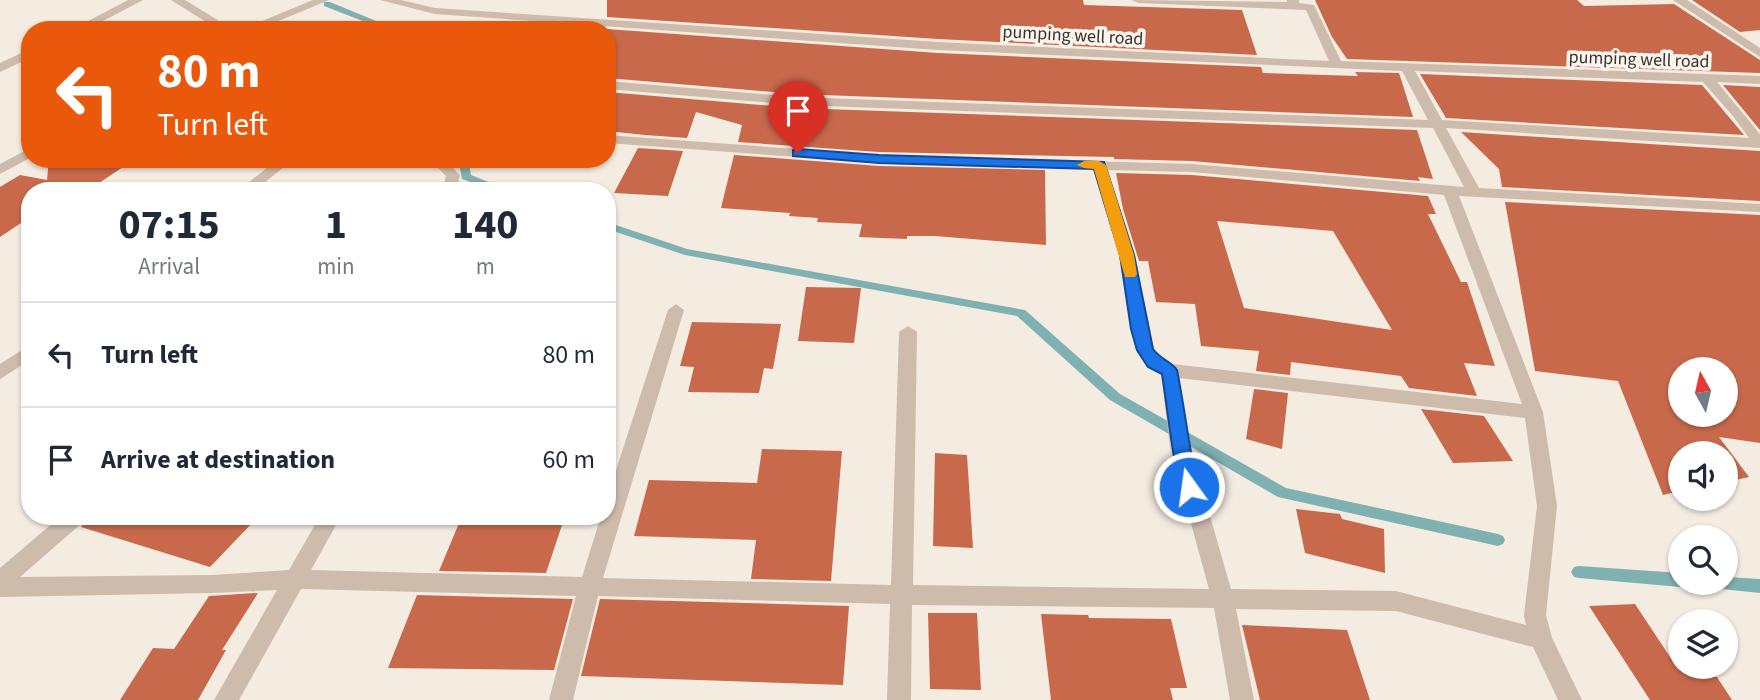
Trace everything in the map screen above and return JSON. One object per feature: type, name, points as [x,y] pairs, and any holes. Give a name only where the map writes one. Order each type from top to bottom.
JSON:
[{"type":"street","points":[[95,21],[137,0]]},
{"type":"street","points":[[177,0],[213,21]]},
{"type":"street","points":[[269,21],[323,0]]},
{"type":"street","name":"pumping well road","points":[[386,0],[435,11],[574,21]]},
{"type":"street","points":[[1138,0],[1293,3],[1310,7],[1337,65]]},
{"type":"street","points":[[1679,0],[1760,53]]},
{"type":"street","name":"pumping well road","points":[[616,24],[938,46],[1407,68],[1760,80]]},
{"type":"street","points":[[0,68],[21,58]]},
{"type":"street","points":[[1407,68],[1474,192]]},
{"type":"street","points":[[1706,78],[1738,113],[1759,143]]},
{"type":"street","points":[[616,86],[796,101],[1438,124],[1759,143]]},
{"type":"street","points":[[616,140],[879,159],[1192,168],[1450,191],[1760,208]]},
{"type":"street","points":[[0,170],[21,157]]},
{"type":"street","points":[[1099,165],[1127,255],[1139,329],[1145,350],[1154,363],[1169,370],[1534,412]]},
{"type":"street","points":[[257,182],[275,168]]},
{"type":"street","points":[[1450,191],[1534,412],[1548,506],[1535,615],[1541,639],[1570,700]]},
{"type":"street","points":[[616,502],[676,310]]},
{"type":"street","points":[[899,700],[908,332]]},
{"type":"street","points":[[0,373],[21,358]]},
{"type":"street","points":[[1169,370],[1178,418],[1180,447],[1223,599],[1242,700]]},
{"type":"street","points":[[0,581],[65,525]]},
{"type":"street","points":[[226,700],[326,525]]},
{"type":"street","points":[[561,700],[590,585],[609,525]]},
{"type":"street","points":[[0,587],[212,584],[296,579],[903,595],[1396,601],[1541,639]]},
{"type":"building","points":[[607,0],[1083,0],[1084,5],[1242,10],[1257,55],[938,39],[607,17]]},
{"type":"building","points":[[1315,0],[1577,0],[1584,6],[1674,4],[1760,60],[1760,73],[1347,59],[1332,37]]},
{"type":"building","points":[[1692,0],[1760,0],[1760,30],[1740,32]]},
{"type":"building","points":[[616,30],[938,53],[1261,67],[1263,73],[1358,76],[1355,72],[1399,73],[1413,117],[796,94],[616,79]]},
{"type":"building","points":[[1420,74],[1702,85],[1744,135],[1446,118]]},
{"type":"building","points":[[1723,85],[1760,87],[1760,130]]},
{"type":"building","points":[[616,93],[796,108],[1417,130],[1433,179],[1418,177],[1420,181],[1192,161],[879,152],[738,142],[742,125],[696,112],[687,138],[616,132]]},
{"type":"building","points":[[1461,132],[1760,151],[1760,201],[1502,187],[1499,169]]},
{"type":"building","points":[[638,148],[683,151],[668,196],[616,193]]},
{"type":"building","points":[[734,155],[879,166],[1045,170],[1046,245],[935,236],[907,236],[907,239],[859,237],[862,224],[817,222],[818,218],[789,216],[790,213],[721,208]]},
{"type":"building","points":[[48,168],[122,168],[100,182],[21,182],[21,223],[0,237],[0,187],[20,175],[47,180]]},
{"type":"building","points":[[1116,173],[1192,175],[1428,196],[1436,214],[1428,214],[1461,282],[1467,282],[1495,366],[1464,363],[1477,396],[1409,388],[1401,376],[1291,362],[1290,375],[1256,371],[1259,351],[1201,346],[1195,304],[1156,302],[1148,261],[1139,261],[1123,209]],"holes":[[[1217,221],[1333,231],[1392,330],[1244,308]]]},
{"type":"building","points":[[1505,202],[1760,215],[1760,443],[1719,437],[1722,441],[1668,441],[1668,494],[1663,495],[1618,381],[1535,371]]},
{"type":"building","points":[[806,287],[861,288],[854,343],[798,341]]},
{"type":"building","points":[[692,322],[781,324],[773,369],[764,368],[759,393],[688,392],[694,367],[680,366]]},
{"type":"building","points":[[1254,389],[1288,393],[1282,449],[1246,439]]},
{"type":"building","points":[[1421,409],[1484,416],[1513,461],[1453,463]]},
{"type":"building","points":[[762,449],[842,451],[831,581],[751,579],[756,540],[634,536],[649,480],[757,483]]},
{"type":"building","points":[[935,453],[967,455],[973,548],[933,546]]},
{"type":"building","points":[[1738,462],[1749,477],[1738,479]]},
{"type":"building","points":[[1296,509],[1340,514],[1342,519],[1384,529],[1385,573],[1305,553]]},
{"type":"building","points":[[82,525],[250,525],[210,567],[81,527]]},
{"type":"building","points":[[458,525],[562,525],[546,573],[439,571]]},
{"type":"building","points":[[258,593],[222,650],[226,650],[198,700],[120,700],[153,648],[174,649],[209,596]]},
{"type":"building","points":[[417,595],[573,599],[554,670],[388,668]]},
{"type":"building","points":[[600,599],[849,606],[843,685],[581,676]]},
{"type":"building","points":[[1635,604],[1668,654],[1668,679],[1718,679],[1732,700],[1650,700],[1589,606]]},
{"type":"building","points":[[928,613],[977,613],[981,690],[930,689]]},
{"type":"building","points":[[1041,614],[1088,615],[1089,618],[1171,619],[1187,688],[1170,688],[1173,700],[1051,700]]},
{"type":"building","points":[[1242,625],[1347,630],[1370,700],[1260,700]]},
{"type":"waterway","points":[[327,4],[371,21]]},
{"type":"waterway","points":[[464,168],[466,177],[480,182]]},
{"type":"waterway","points":[[616,228],[685,252],[1021,313],[1115,397],[1283,493],[1498,540]]},
{"type":"waterway","points":[[1579,572],[1668,579]]},
{"type":"waterway","points":[[1738,584],[1760,586]]},
{"type":"slow traffic","points":[[1084,165],[1099,165],[1127,255],[1130,274]]},
{"type":"route","points":[[798,153],[879,159],[1099,165],[1127,255],[1145,350],[1154,363],[1169,370],[1178,418],[1180,447],[1189,487]]}]
